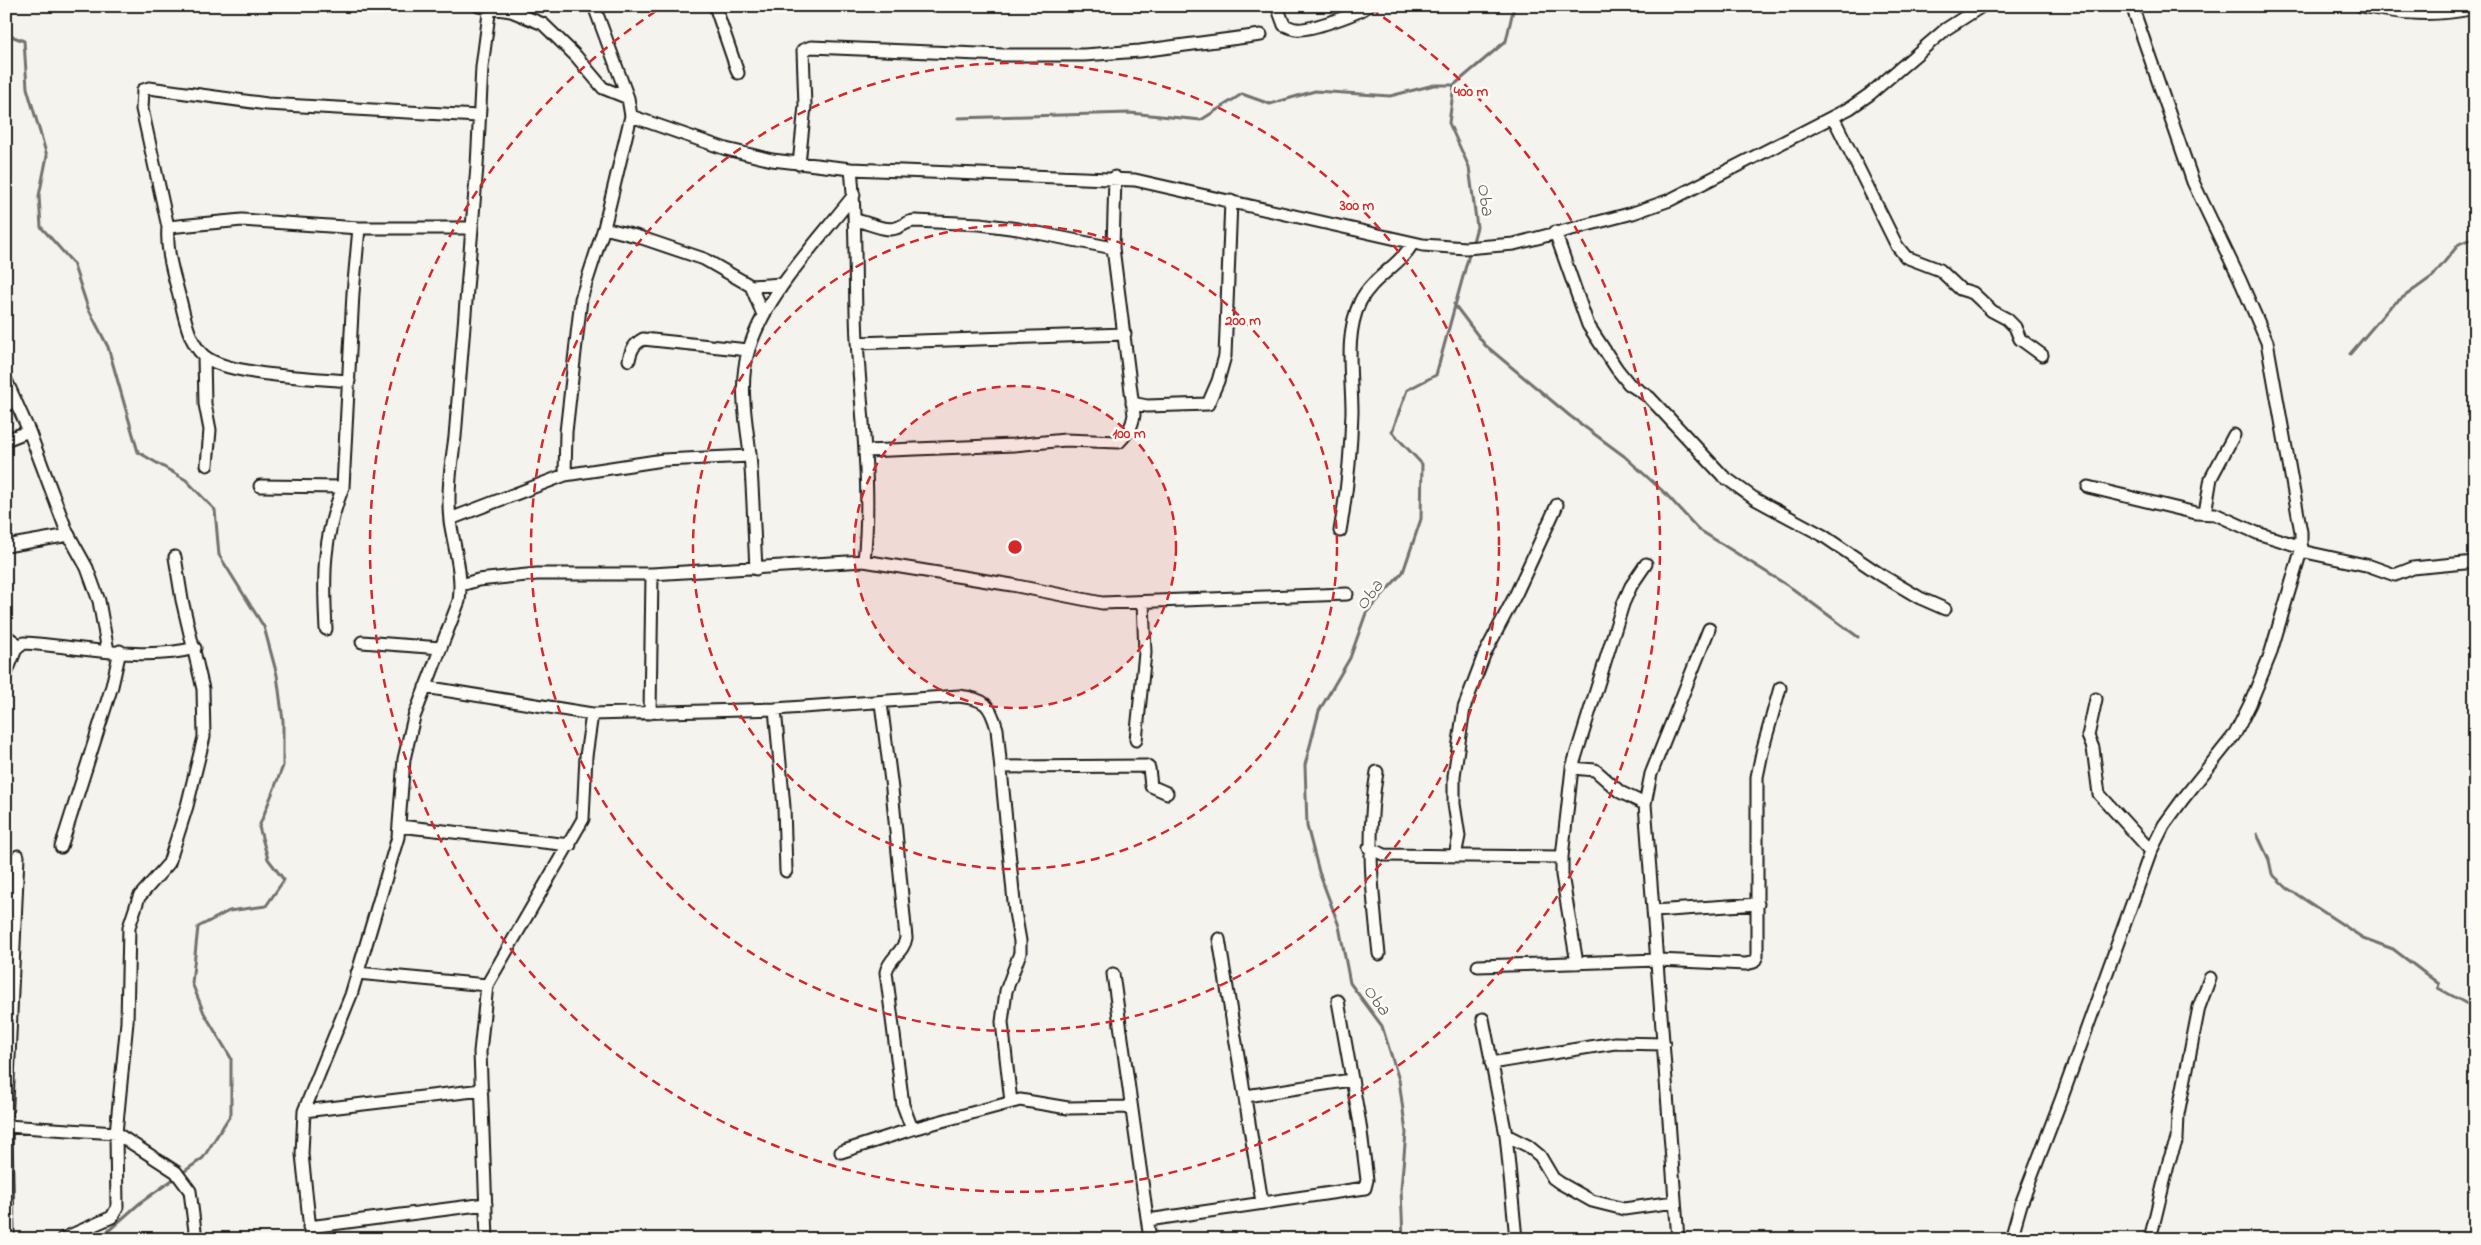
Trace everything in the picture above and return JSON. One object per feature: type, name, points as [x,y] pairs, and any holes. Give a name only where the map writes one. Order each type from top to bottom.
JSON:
[{"type":"street","points":[[565,475],[566,432],[581,299],[604,228],[631,116],[628,98],[594,6]]},
{"type":"street","points":[[715,6],[738,73]]},
{"type":"street","points":[[1277,6],[1284,24],[1296,29],[1327,23],[1360,12],[1368,6]]},
{"type":"street","points":[[631,116],[726,149],[799,164],[852,169],[1115,177],[1148,182],[1413,243],[1449,248],[1490,246],[1514,244],[1633,213],[1662,203],[1833,117],[1870,94],[1946,28],[1982,6]]},
{"type":"street","points":[[2011,1239],[2021,1204],[2061,1100],[2151,851],[2164,825],[2183,798],[2235,734],[2250,704],[2270,655],[2301,549],[2298,506],[2267,342],[2240,280],[2193,182],[2132,6]]},
{"type":"street","points":[[2361,6],[2394,13],[2425,15],[2475,8]]},
{"type":"street","points":[[486,1204],[310,1233],[302,1154],[304,1111],[308,1095],[340,1023],[357,973],[400,826],[404,759],[414,717],[459,600],[461,585],[450,519],[449,480],[455,437],[477,166],[478,116],[487,7],[511,11],[543,24],[576,56],[603,88],[628,98]]},
{"type":"street","points":[[799,164],[805,106],[803,50],[811,47],[984,55],[1084,55],[1140,51],[1261,35]]},
{"type":"street","points":[[349,381],[242,369],[220,364],[204,356],[196,346],[184,315],[167,246],[168,227],[142,108],[143,90],[149,88],[267,104],[478,116]]},
{"type":"street","points":[[1833,117],[1897,246],[1906,257],[1940,270],[1960,289],[1973,292],[1992,311],[2007,319],[2015,327],[2020,339],[2042,355]]},
{"type":"street","points":[[852,169],[856,220],[857,342],[866,450],[867,507],[864,561]]},
{"type":"street","points":[[866,450],[1014,445],[1065,440],[1119,442],[1131,429],[1134,415],[1113,248],[1115,177]]},
{"type":"street","points":[[756,569],[744,378],[748,350],[763,316],[782,284],[854,196]]},
{"type":"street","points":[[1132,403],[1147,406],[1208,404],[1218,381],[1225,356],[1231,201]]},
{"type":"street","points":[[168,227],[242,220],[359,228],[472,228]]},
{"type":"street","points":[[856,220],[890,229],[896,228],[908,221],[980,224],[1058,236],[1113,248]]},
{"type":"street","points":[[326,629],[323,578],[328,532],[333,509],[343,487],[353,292],[359,228]]},
{"type":"street","points":[[604,228],[636,236],[704,259],[751,286],[782,284]]},
{"type":"street","points":[[1555,232],[1588,325],[1617,368],[1629,384],[1649,397],[1723,476],[1755,499],[1822,535],[1881,575],[1920,598],[1945,609]]},
{"type":"street","points":[[1340,530],[1346,494],[1351,429],[1352,332],[1359,305],[1365,293],[1372,284],[1409,251],[1413,243]]},
{"type":"street","points":[[751,286],[763,316]]},
{"type":"street","points":[[857,342],[1125,334]]},
{"type":"street","points":[[629,360],[630,351],[636,343],[643,340],[748,350]]},
{"type":"street","points":[[204,356],[205,404],[210,430],[207,465]]},
{"type":"street","points":[[6,380],[29,431],[68,535],[87,568],[99,601],[108,651]]},
{"type":"street","points":[[6,440],[29,431]]},
{"type":"street","points":[[2205,513],[2211,478],[2234,435]]},
{"type":"street","points":[[450,519],[565,475],[663,460],[750,456]]},
{"type":"street","points":[[260,486],[343,487]]},
{"type":"street","points":[[2088,487],[2215,514],[2257,533],[2301,549],[2370,566],[2395,575],[2413,568],[2475,562]]},
{"type":"street","points":[[1455,856],[1459,836],[1454,804],[1454,776],[1464,708],[1484,655],[1516,594],[1556,505]]},
{"type":"street","points":[[6,546],[68,535]]},
{"type":"street","points":[[62,1239],[112,1217],[117,1208],[116,1133],[127,1022],[129,927],[139,897],[169,864],[187,806],[204,737],[203,689],[195,648],[182,600],[175,557]]},
{"type":"street","points":[[461,585],[478,580],[537,574],[652,574],[864,561],[986,580],[1102,603],[1346,594]]},
{"type":"street","points":[[1577,963],[1562,875],[1562,857],[1572,768],[1623,604],[1631,586],[1646,564]]},
{"type":"street","points":[[650,713],[652,574]]},
{"type":"street","points":[[1136,740],[1145,653],[1143,602]]},
{"type":"street","points":[[1678,1239],[1645,804],[1651,774],[1708,630]]},
{"type":"street","points":[[6,636],[19,645],[32,643],[108,651],[181,652],[195,648]]},
{"type":"street","points":[[362,642],[442,648]]},
{"type":"street","points":[[6,674],[19,645]]},
{"type":"street","points":[[61,847],[112,686],[120,651]]},
{"type":"street","points":[[425,687],[592,714],[775,709],[959,696],[974,698],[986,703],[993,714],[997,729],[1014,903],[1020,941],[1020,953],[1002,1005],[1002,1022],[1011,1102]]},
{"type":"street","points":[[1478,966],[1658,960],[1746,964],[1754,962],[1757,956],[1758,777],[1763,748],[1780,688]]},
{"type":"street","points":[[2096,699],[2088,736],[2093,748],[2099,794],[2151,851]]},
{"type":"street","points":[[881,703],[892,789],[906,938],[905,945],[888,964],[886,972],[903,1105],[912,1129]]},
{"type":"street","points":[[775,709],[784,807],[786,870]]},
{"type":"street","points":[[487,1239],[480,1052],[487,985],[570,845],[583,819],[592,714]]},
{"type":"street","points":[[1001,767],[1146,766],[1149,768],[1151,786],[1167,793]]},
{"type":"street","points":[[1572,768],[1595,770],[1620,792],[1645,804]]},
{"type":"street","points":[[1377,772],[1371,805],[1369,848],[1379,954]]},
{"type":"street","points":[[400,826],[570,845]]},
{"type":"street","points":[[1369,848],[1385,855],[1562,857]]},
{"type":"street","points":[[8,1239],[6,1126],[18,856]]},
{"type":"street","points":[[1654,911],[1758,904]]},
{"type":"street","points":[[1219,939],[1262,1202]]},
{"type":"street","points":[[357,973],[487,985]]},
{"type":"street","points":[[1113,974],[1130,1107],[1150,1239]]},
{"type":"street","points":[[2150,1239],[2169,1161],[2177,1139],[2178,1114],[2199,1007],[2210,978]]},
{"type":"street","points":[[1148,1220],[1365,1188],[1367,1180],[1360,1124],[1338,1002]]},
{"type":"street","points":[[1483,1019],[1506,1135],[1516,1239]]},
{"type":"street","points":[[1491,1063],[1616,1044],[1664,1044]]},
{"type":"street","points":[[1246,1096],[1351,1080]]},
{"type":"street","points":[[304,1111],[482,1090]]},
{"type":"street","points":[[841,1152],[912,1129],[1020,1100],[1068,1108],[1130,1107]]},
{"type":"street","points":[[6,1126],[116,1133],[176,1172],[190,1191],[196,1239]]},
{"type":"street","points":[[1506,1135],[1528,1146],[1540,1156],[1550,1174],[1560,1183],[1592,1201],[1624,1208],[1674,1202]]},
{"type":"waterway","name":"Oba","points":[[1472,245],[1477,227],[1469,167],[1449,123],[1454,85],[1506,41],[1514,6]]},
{"type":"waterway","points":[[6,34],[24,41],[27,88],[47,156],[39,196],[41,227],[73,263],[88,308],[108,347],[138,452],[186,480],[215,510],[219,555],[264,627],[277,675],[283,721],[283,766],[259,827],[268,859],[284,880],[266,906],[229,911],[198,927],[192,983],[204,1013],[231,1058],[231,1114],[203,1158],[140,1203],[99,1239]]},
{"type":"waterway","points":[[958,118],[1130,113],[1201,120],[1242,94],[1270,104],[1315,91],[1390,96],[1434,85],[1454,85]]},
{"type":"waterway","points":[[2350,354],[2391,306],[2433,276],[2459,244],[2475,237]]},
{"type":"waterway","name":"Oba","points":[[1403,1239],[1401,1189],[1406,1133],[1399,1080],[1382,1026],[1350,983],[1339,926],[1319,872],[1307,826],[1305,765],[1319,711],[1350,658],[1366,613],[1403,572],[1421,519],[1422,464],[1392,432],[1407,390],[1436,375],[1470,251]]},
{"type":"waterway","points":[[1454,304],[1485,345],[1570,416],[1624,456],[1666,494],[1698,529],[1793,589],[1858,637]]},
{"type":"waterway","points":[[2257,834],[2269,860],[2272,874],[2287,888],[2363,938],[2393,949],[2439,984],[2438,988],[2469,1005],[2475,1016]]}]
